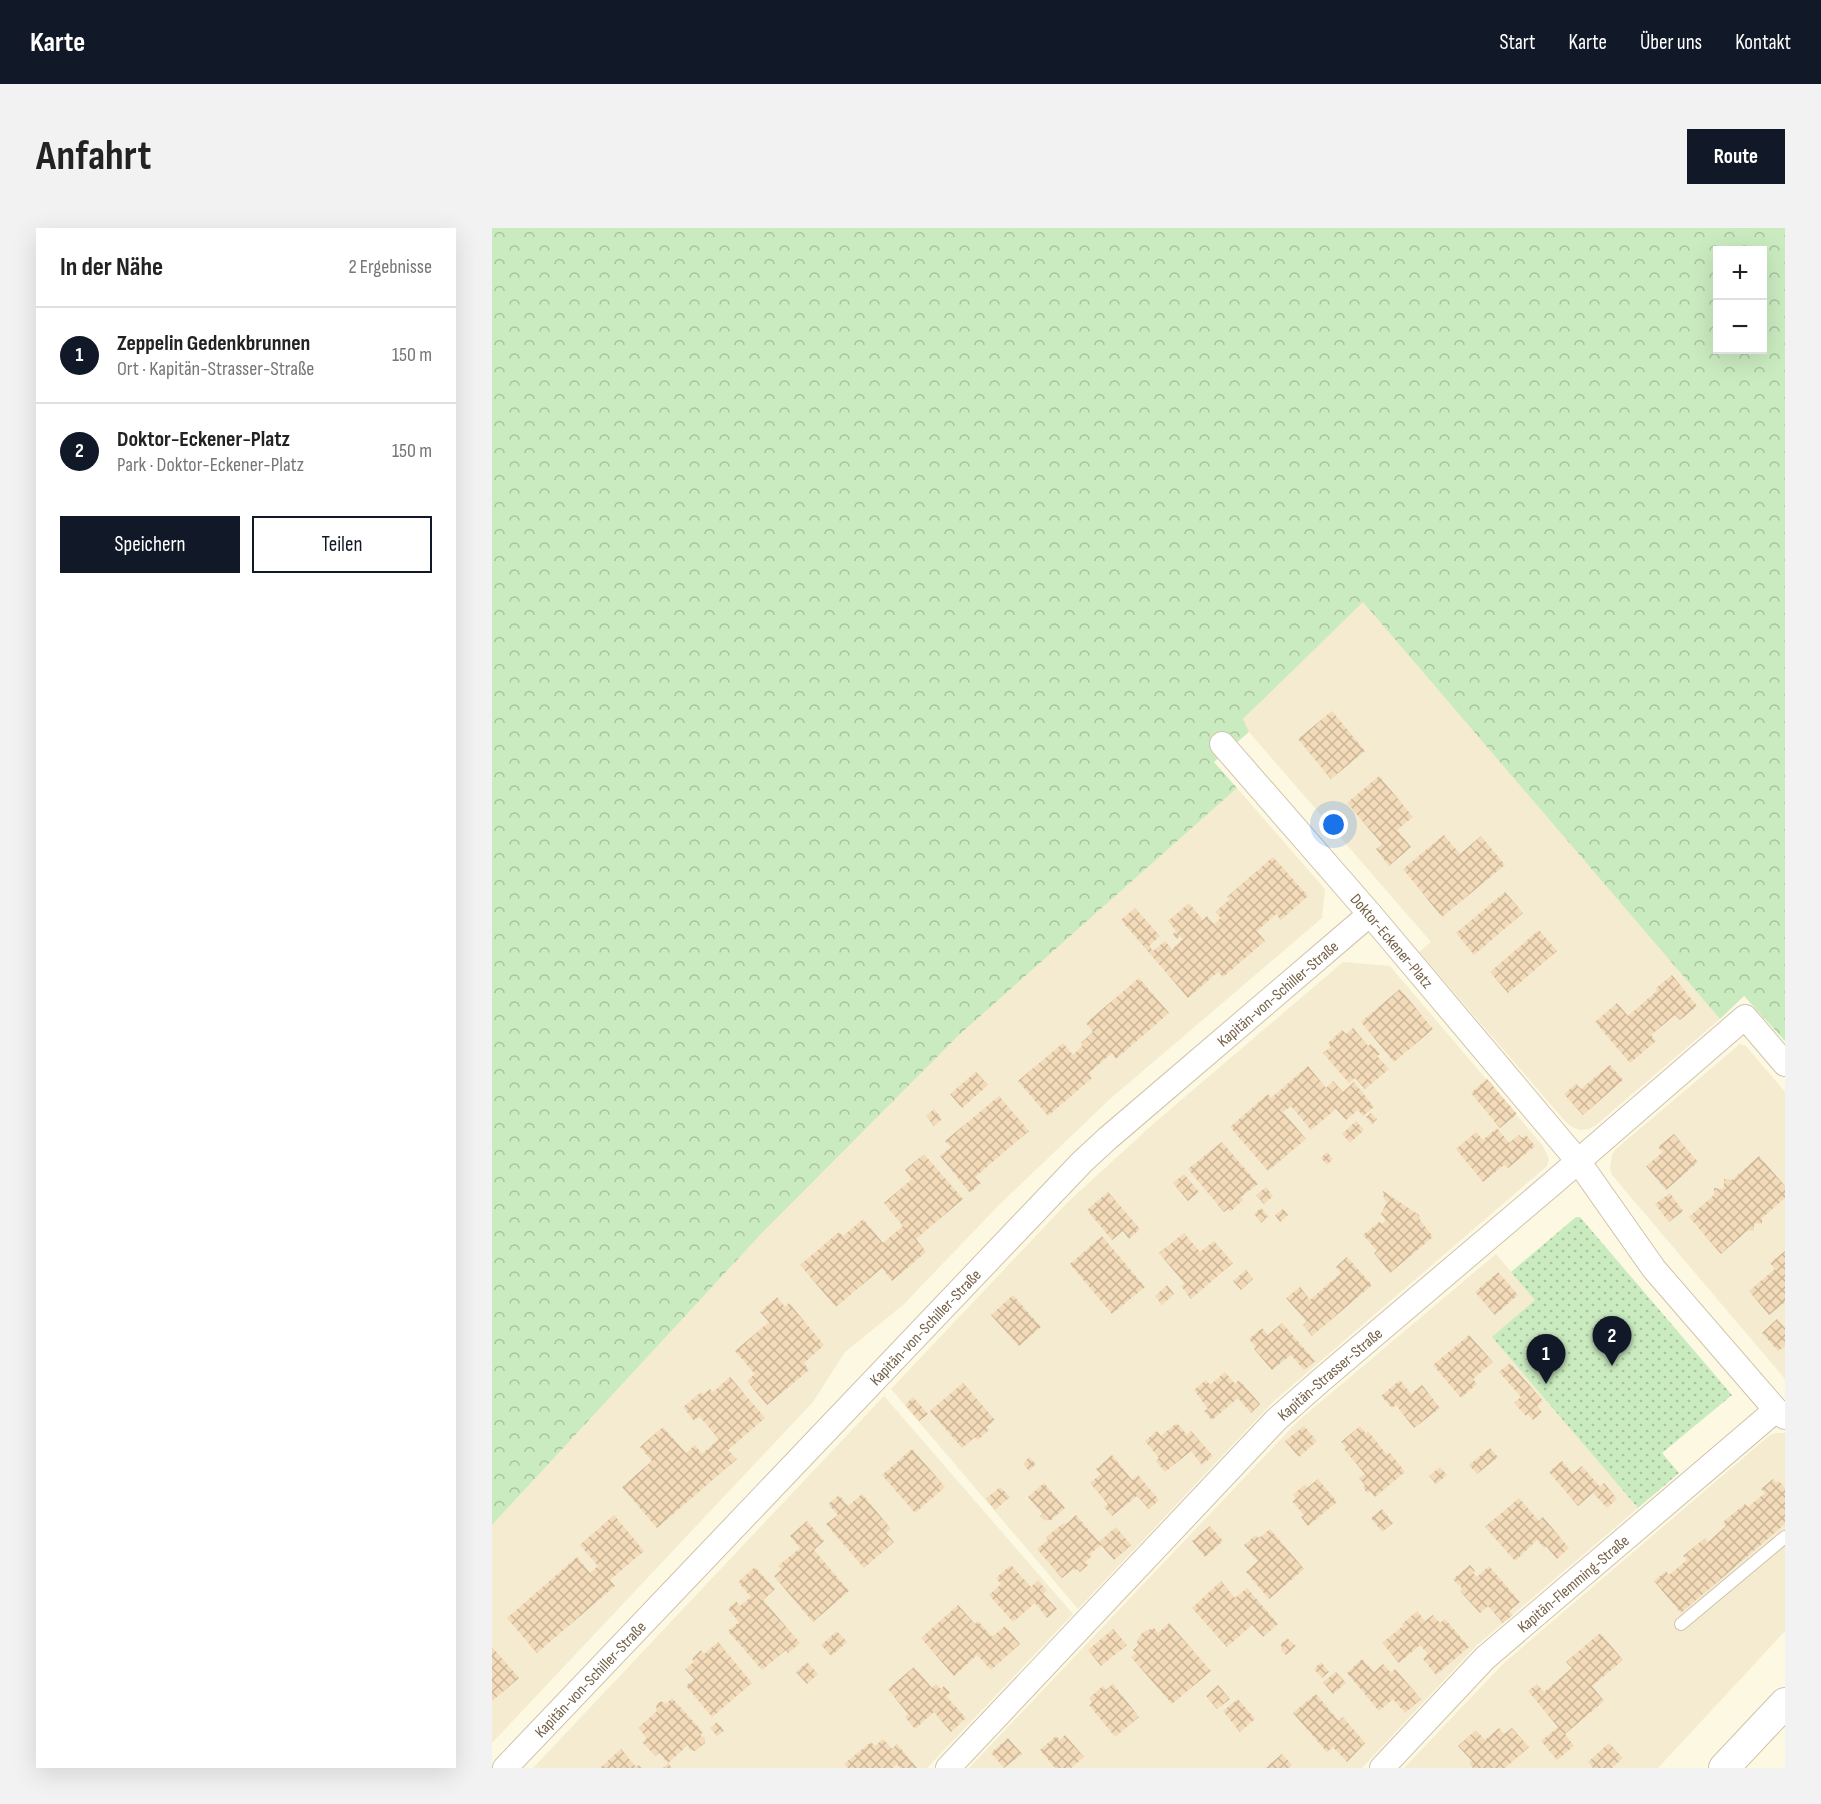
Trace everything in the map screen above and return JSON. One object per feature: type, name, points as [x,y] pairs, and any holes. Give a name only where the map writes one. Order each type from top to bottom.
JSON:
[{"type":"street","name":"Doktor-Eckener-Platz","points":[[1222,744],[1370,914],[1578,1161],[1654,1269],[1780,1414]]},
{"type":"street","name":"Kapitän-von-Schiller-Straße","points":[[505,1768],[1082,1162],[1107,1138],[1370,914]]},
{"type":"street","name":"Kapitän-Strasser-Straße","points":[[948,1768],[1276,1420],[1744,1017],[1785,1064]]},
{"type":"street","name":"Kapitän-Flemming-Straße","points":[[1382,1768],[1485,1658],[1780,1414]]},
{"type":"street","points":[[1724,1768],[1785,1703]]},
{"type":"lane","points":[[1681,1624],[1785,1537]]},
{"type":"shaded area","points":[[1363,601],[1720,1019],[1589,1129],[1580,1130],[1565,1121],[1419,952],[1431,942],[1249,732],[1243,719]]},
{"type":"shaded area","points":[[1237,788],[1325,889],[1322,918],[1110,1099],[999,1205],[903,1305],[845,1352],[813,1402],[492,1743],[492,1525],[761,1234],[959,1035]]},
{"type":"shaded area","points":[[1343,962],[1390,966],[1543,1146],[1549,1159],[1547,1166],[1274,1401],[1078,1609],[891,1389],[1068,1202],[1152,1125]]},
{"type":"shaded area","points":[[1740,1044],[1746,1046],[1785,1092],[1785,1379],[1612,1175],[1610,1168],[1612,1155],[1616,1149]]},
{"type":"shaded area","points":[[1496,1254],[1535,1300],[1493,1338],[1638,1508],[1476,1646],[1362,1768],[969,1768],[1298,1421]]},
{"type":"shaded area","points":[[884,1396],[1073,1614],[927,1768],[533,1768]]},
{"type":"shaded area","points":[[1785,1433],[1785,1631],[1658,1768],[1404,1768],[1504,1663],[1770,1435]]},
{"type":"green space","points":[[492,228],[1785,228],[1785,1041],[1744,996],[1720,1019],[1363,602],[1243,719],[1249,732],[1214,762],[1237,788],[959,1035],[761,1234],[492,1525]]},
{"type":"green space","points":[[1576,1217],[1580,1217],[1732,1395],[1662,1453],[1679,1473],[1638,1508],[1492,1337],[1535,1300],[1511,1272]]},
{"type":"building","points":[[1332,711],[1365,751],[1331,779],[1298,739]]},
{"type":"building","points":[[1379,776],[1413,817],[1397,830],[1411,847],[1389,866],[1376,849],[1382,844],[1347,803]]},
{"type":"building","points":[[1444,835],[1460,854],[1481,836],[1505,865],[1442,917],[1403,869]]},
{"type":"building","points":[[1273,857],[1308,896],[1281,920],[1276,914],[1257,931],[1265,941],[1223,977],[1218,972],[1188,998],[1121,920],[1135,908],[1160,936],[1149,946],[1153,951],[1165,941],[1172,949],[1183,939],[1180,936],[1177,939],[1173,934],[1176,931],[1168,921],[1189,903],[1203,920],[1207,916],[1214,924],[1221,918],[1215,912],[1230,899],[1227,897]]},
{"type":"building","points":[[1505,892],[1523,913],[1474,955],[1456,933]]},
{"type":"building","points":[[1539,930],[1557,951],[1508,993],[1490,972]]},
{"type":"building","points":[[1672,975],[1697,1006],[1680,1020],[1675,1015],[1651,1035],[1656,1041],[1630,1063],[1595,1022],[1617,1003],[1628,1016]]},
{"type":"building","points":[[1139,978],[1169,1013],[1116,1059],[1112,1053],[1089,1073],[1092,1078],[1048,1116],[1018,1081],[1063,1043],[1073,1055],[1083,1045],[1081,1043],[1093,1032],[1086,1023]]},
{"type":"building","points":[[1400,989],[1433,1029],[1394,1062],[1361,1022]]},
{"type":"building","points":[[1353,1028],[1368,1046],[1371,1044],[1380,1054],[1377,1056],[1389,1069],[1365,1089],[1355,1078],[1349,1083],[1323,1053],[1331,1047],[1328,1043],[1342,1030],[1346,1034]]},
{"type":"building","points":[[1610,1065],[1623,1080],[1583,1115],[1564,1094],[1576,1084],[1581,1089]]},
{"type":"building","points":[[1308,1066],[1326,1088],[1333,1081],[1343,1092],[1354,1082],[1374,1107],[1363,1116],[1358,1110],[1346,1120],[1336,1109],[1311,1130],[1291,1106],[1283,1112],[1306,1139],[1268,1171],[1230,1127],[1268,1094],[1271,1098]]},
{"type":"building","points":[[976,1072],[988,1085],[962,1108],[950,1094]]},
{"type":"building","points":[[1487,1079],[1517,1114],[1500,1128],[1471,1093]]},
{"type":"building","points":[[999,1096],[1029,1131],[975,1177],[981,1183],[970,1193],[940,1156],[951,1147],[945,1141]]},
{"type":"building","points":[[934,1109],[942,1119],[934,1126],[926,1116]]},
{"type":"building","points":[[1371,1113],[1377,1119],[1372,1124],[1366,1117]]},
{"type":"building","points":[[1356,1121],[1364,1130],[1350,1143],[1342,1134]]},
{"type":"building","points":[[1497,1128],[1509,1143],[1519,1135],[1522,1138],[1526,1135],[1535,1146],[1508,1168],[1504,1165],[1483,1182],[1456,1149],[1476,1132],[1483,1140]]},
{"type":"building","points":[[1674,1134],[1698,1162],[1666,1190],[1646,1166],[1663,1152],[1658,1147]]},
{"type":"building","points":[[1222,1142],[1258,1184],[1241,1197],[1243,1200],[1230,1212],[1228,1209],[1224,1212],[1188,1169]]},
{"type":"building","points":[[1327,1152],[1333,1159],[1327,1165],[1321,1158]]},
{"type":"building","points":[[924,1154],[963,1199],[916,1239],[926,1252],[892,1281],[882,1268],[836,1307],[800,1265],[839,1232],[843,1236],[863,1219],[883,1243],[903,1226],[884,1203],[912,1179],[905,1170]]},
{"type":"building","points":[[1759,1156],[1785,1186],[1785,1198],[1762,1218],[1762,1224],[1754,1225],[1754,1231],[1748,1230],[1721,1254],[1689,1217],[1714,1195],[1714,1188],[1724,1187],[1724,1179],[1732,1180]]},
{"type":"building","points":[[1184,1174],[1199,1192],[1188,1201],[1173,1183]]},
{"type":"building","points":[[1266,1187],[1273,1196],[1264,1204],[1256,1195]]},
{"type":"building","points":[[1383,1191],[1419,1215],[1420,1220],[1433,1237],[1390,1273],[1374,1253],[1377,1251],[1363,1235],[1379,1222],[1382,1224],[1386,1220],[1381,1214],[1387,1202]]},
{"type":"building","points":[[1108,1192],[1140,1229],[1129,1239],[1123,1231],[1112,1240],[1087,1210]]},
{"type":"building","points":[[1670,1193],[1683,1211],[1669,1222],[1655,1204]]},
{"type":"building","points":[[1261,1208],[1268,1216],[1261,1223],[1254,1214]]},
{"type":"building","points":[[1283,1209],[1288,1215],[1280,1222],[1275,1215]]},
{"type":"building","points":[[1184,1233],[1200,1252],[1214,1241],[1233,1263],[1191,1299],[1181,1286],[1185,1284],[1159,1253]]},
{"type":"building","points":[[1102,1236],[1145,1287],[1112,1314],[1070,1264]]},
{"type":"building","points":[[1785,1251],[1785,1302],[1769,1315],[1749,1291],[1775,1269],[1770,1263]]},
{"type":"building","points":[[1347,1257],[1372,1285],[1312,1336],[1303,1325],[1307,1322],[1286,1298],[1300,1287],[1310,1300],[1341,1273],[1336,1267]]},
{"type":"building","points":[[1246,1270],[1253,1279],[1241,1290],[1233,1281]]},
{"type":"building","points":[[1498,1272],[1518,1295],[1495,1315],[1475,1292]]},
{"type":"building","points":[[1167,1285],[1174,1294],[1162,1305],[1155,1296]]},
{"type":"building","points":[[1013,1295],[1041,1327],[1019,1346],[991,1315]]},
{"type":"building","points":[[777,1297],[785,1307],[789,1303],[824,1345],[804,1363],[809,1370],[767,1405],[747,1381],[755,1374],[735,1351],[769,1322],[760,1312]]},
{"type":"building","points":[[1777,1319],[1785,1328],[1785,1346],[1778,1351],[1762,1333]]},
{"type":"building","points":[[1282,1323],[1315,1361],[1304,1370],[1291,1355],[1272,1370],[1254,1349],[1256,1347],[1249,1339],[1262,1328],[1268,1335]]},
{"type":"building","points":[[1469,1335],[1493,1362],[1473,1379],[1477,1384],[1461,1398],[1433,1365]]},
{"type":"building","points":[[1510,1363],[1543,1401],[1537,1406],[1542,1412],[1533,1420],[1514,1403],[1521,1397],[1499,1372]]},
{"type":"building","points":[[1225,1372],[1235,1384],[1239,1380],[1260,1404],[1251,1413],[1238,1398],[1212,1420],[1204,1411],[1208,1409],[1194,1390],[1206,1380],[1210,1385]]},
{"type":"building","points":[[730,1377],[765,1418],[728,1450],[737,1459],[657,1528],[622,1487],[652,1461],[640,1447],[663,1427],[686,1453],[695,1445],[702,1454],[719,1439],[699,1416],[694,1421],[683,1407],[701,1392],[703,1395],[710,1389],[713,1392]]},
{"type":"building","points":[[1400,1380],[1411,1394],[1422,1385],[1440,1408],[1414,1428],[1396,1405],[1392,1408],[1381,1396]]},
{"type":"building","points":[[963,1383],[995,1420],[986,1427],[989,1430],[978,1440],[975,1437],[962,1448],[930,1411]]},
{"type":"building","points":[[913,1397],[928,1414],[919,1421],[905,1405]]},
{"type":"building","points":[[1177,1423],[1187,1435],[1191,1431],[1213,1456],[1202,1465],[1191,1451],[1165,1472],[1156,1461],[1159,1458],[1145,1441],[1157,1431],[1161,1436]]},
{"type":"building","points":[[1304,1426],[1317,1441],[1299,1457],[1285,1441]]},
{"type":"building","points":[[1360,1426],[1366,1434],[1368,1431],[1387,1455],[1390,1453],[1405,1472],[1375,1497],[1370,1491],[1367,1493],[1363,1487],[1365,1485],[1359,1478],[1365,1474],[1341,1442]]},
{"type":"building","points":[[1490,1448],[1498,1457],[1477,1474],[1469,1465]]},
{"type":"building","points":[[912,1449],[945,1487],[915,1513],[882,1475]]},
{"type":"building","points":[[1112,1455],[1132,1480],[1138,1475],[1159,1500],[1149,1509],[1137,1496],[1112,1516],[1104,1507],[1108,1504],[1090,1483],[1101,1474],[1096,1469]]},
{"type":"building","points":[[1029,1457],[1036,1464],[1029,1471],[1023,1464]]},
{"type":"building","points":[[1562,1461],[1573,1474],[1582,1466],[1600,1487],[1604,1483],[1617,1499],[1607,1508],[1593,1493],[1578,1506],[1549,1472]]},
{"type":"building","points":[[1440,1467],[1447,1475],[1436,1484],[1429,1476]]},
{"type":"building","points":[[1318,1479],[1337,1502],[1308,1526],[1301,1517],[1304,1515],[1292,1501],[1296,1499],[1293,1495],[1304,1485],[1307,1488]]},
{"type":"building","points":[[1773,1479],[1776,1483],[1779,1481],[1785,1488],[1785,1524],[1681,1613],[1654,1581],[1666,1571],[1669,1575],[1687,1560],[1683,1556],[1705,1538],[1708,1542],[1726,1526],[1723,1522],[1745,1504],[1748,1507],[1765,1493],[1761,1489]]},
{"type":"building","points":[[1044,1483],[1065,1508],[1050,1521],[1048,1519],[1045,1521],[1040,1516],[1043,1514],[1028,1497]]},
{"type":"building","points":[[1000,1487],[1010,1497],[995,1510],[986,1499]]},
{"type":"building","points":[[862,1494],[891,1529],[886,1533],[894,1542],[864,1568],[826,1524],[838,1515],[828,1504],[839,1495],[848,1506]]},
{"type":"building","points":[[1519,1498],[1539,1521],[1543,1517],[1569,1548],[1557,1559],[1546,1546],[1544,1548],[1537,1540],[1515,1561],[1485,1527]]},
{"type":"building","points":[[1382,1509],[1393,1523],[1382,1532],[1371,1518]]},
{"type":"building","points":[[614,1515],[644,1551],[610,1580],[615,1586],[537,1653],[507,1618],[577,1557],[590,1573],[598,1566],[580,1545]]},
{"type":"building","points":[[1076,1515],[1099,1542],[1116,1527],[1131,1545],[1114,1560],[1101,1545],[1090,1554],[1092,1556],[1085,1562],[1088,1565],[1080,1572],[1073,1569],[1062,1578],[1037,1549],[1048,1540],[1046,1537]]},
{"type":"building","points":[[807,1521],[824,1541],[814,1550],[849,1591],[813,1622],[774,1576],[782,1569],[778,1566],[800,1548],[790,1536]]},
{"type":"building","points":[[1210,1526],[1223,1541],[1205,1557],[1192,1541]]},
{"type":"building","points":[[1270,1529],[1304,1569],[1269,1599],[1246,1572],[1258,1561],[1244,1545],[1256,1535],[1259,1538]]},
{"type":"building","points":[[1011,1565],[1031,1587],[1038,1580],[1047,1591],[1043,1594],[1057,1609],[1047,1618],[1035,1603],[1013,1622],[989,1595],[1001,1584],[996,1578]]},
{"type":"building","points":[[1470,1565],[1477,1577],[1489,1566],[1520,1602],[1509,1611],[1513,1615],[1503,1623],[1488,1606],[1480,1613],[1460,1591],[1462,1590],[1460,1584],[1459,1586],[1453,1579]]},
{"type":"building","points":[[755,1567],[775,1589],[763,1600],[800,1643],[788,1653],[786,1650],[762,1670],[728,1631],[739,1622],[728,1609],[736,1601],[740,1606],[751,1597],[738,1582]]},
{"type":"building","points":[[1221,1581],[1235,1598],[1247,1588],[1278,1624],[1263,1637],[1252,1625],[1227,1647],[1192,1608]]},
{"type":"building","points":[[958,1605],[975,1624],[978,1621],[992,1637],[1005,1626],[1020,1644],[991,1670],[977,1655],[954,1676],[921,1638]]},
{"type":"building","points":[[1417,1611],[1425,1621],[1433,1615],[1440,1623],[1445,1619],[1469,1647],[1436,1675],[1423,1659],[1428,1654],[1420,1645],[1399,1663],[1382,1643]]},
{"type":"building","points":[[1169,1623],[1211,1671],[1172,1704],[1131,1657],[1136,1653],[1133,1650],[1139,1645],[1138,1639],[1143,1632],[1154,1628],[1158,1633]]},
{"type":"building","points":[[1113,1629],[1127,1645],[1101,1666],[1088,1650]]},
{"type":"building","points":[[837,1631],[847,1642],[831,1656],[821,1645]]},
{"type":"building","points":[[1600,1633],[1623,1660],[1592,1686],[1604,1701],[1565,1734],[1574,1746],[1557,1760],[1541,1741],[1558,1727],[1528,1691],[1537,1684],[1544,1692],[1572,1668],[1566,1662]]},
{"type":"building","points":[[1287,1638],[1296,1646],[1286,1655],[1280,1645]]},
{"type":"building","points":[[718,1642],[752,1683],[712,1717],[686,1686],[694,1679],[685,1669],[694,1662],[692,1659],[701,1650],[704,1654]]},
{"type":"building","points":[[492,1647],[519,1678],[492,1701]]},
{"type":"building","points":[[1362,1659],[1374,1672],[1383,1664],[1391,1673],[1395,1669],[1421,1699],[1405,1713],[1393,1699],[1379,1711],[1347,1673]]},
{"type":"building","points":[[807,1662],[818,1674],[807,1684],[796,1672]]},
{"type":"building","points":[[1321,1662],[1329,1672],[1322,1678],[1314,1669]]},
{"type":"building","points":[[914,1667],[932,1688],[936,1684],[941,1689],[944,1686],[950,1693],[946,1696],[966,1718],[951,1732],[934,1712],[915,1729],[905,1717],[908,1714],[888,1689]]},
{"type":"building","points":[[1336,1672],[1346,1683],[1333,1694],[1323,1682]]},
{"type":"building","points":[[1113,1684],[1139,1717],[1115,1737],[1089,1705],[1092,1703],[1089,1698],[1103,1686],[1106,1690]]},
{"type":"building","points":[[1218,1685],[1230,1699],[1217,1709],[1206,1696]]},
{"type":"building","points":[[1316,1694],[1339,1721],[1343,1717],[1365,1743],[1347,1762],[1333,1747],[1327,1752],[1293,1713]]},
{"type":"building","points":[[672,1698],[703,1732],[700,1735],[705,1738],[705,1743],[695,1751],[690,1750],[688,1745],[668,1763],[659,1753],[655,1756],[642,1742],[647,1738],[638,1728],[657,1711],[656,1705],[661,1701],[666,1704]]},
{"type":"building","points":[[1238,1699],[1255,1719],[1240,1732],[1223,1711]]},
{"type":"building","points":[[717,1722],[724,1731],[717,1736],[710,1728]]},
{"type":"building","points":[[1499,1728],[1504,1734],[1512,1728],[1529,1747],[1505,1768],[1473,1768],[1469,1763],[1472,1761],[1458,1746],[1476,1730],[1485,1740]]},
{"type":"building","points":[[1065,1735],[1084,1757],[1071,1768],[1055,1768],[1040,1750],[1056,1736],[1060,1740]]},
{"type":"building","points":[[1008,1738],[1022,1754],[1004,1768],[991,1753]]},
{"type":"building","points":[[883,1739],[892,1749],[897,1744],[917,1768],[900,1768],[897,1764],[893,1768],[848,1768],[844,1764],[871,1742],[875,1746]]},
{"type":"building","points":[[1609,1743],[1623,1758],[1612,1768],[1593,1768],[1588,1762]]},
{"type":"building","points":[[621,1749],[636,1767],[639,1765],[642,1768],[600,1768]]},
{"type":"building","points":[[1282,1754],[1292,1765],[1289,1768],[1265,1768]]},
{"type":"place","name":"Doktor-Eckener-Platz","points":[[1612,1366]]},
{"type":"place","name":"Zeppelin Gedenkbrunnen","points":[[1546,1384]]}]
